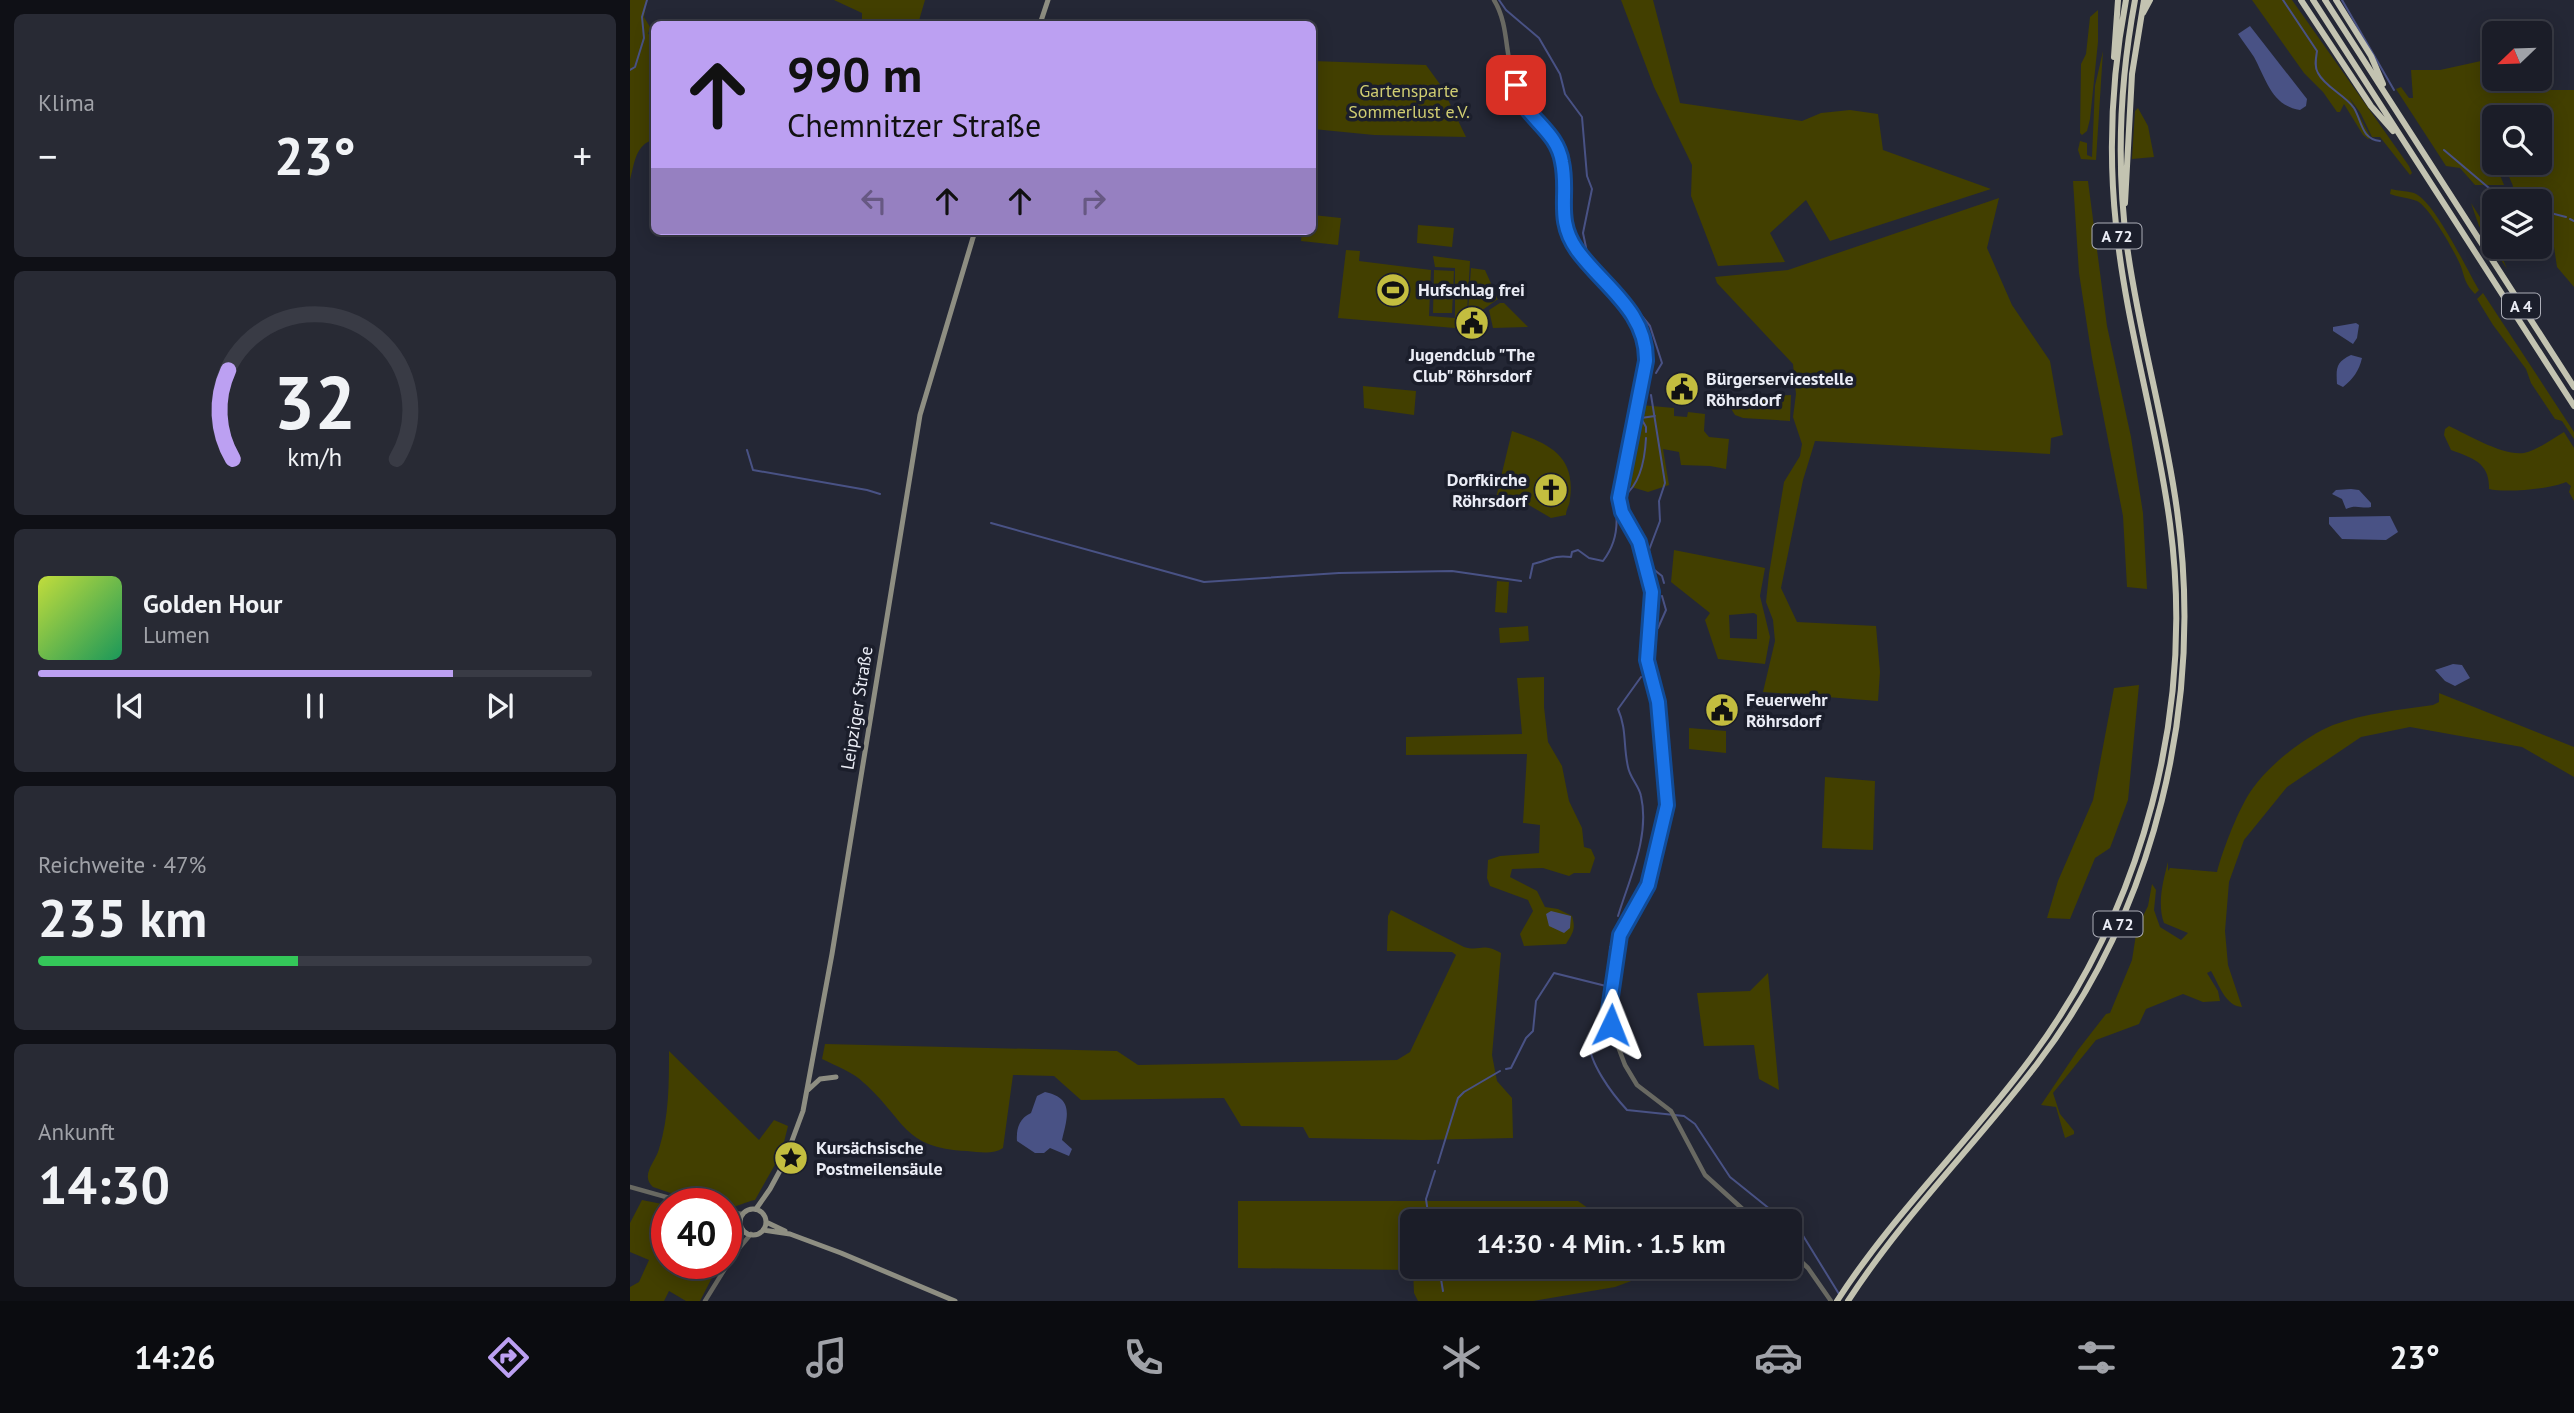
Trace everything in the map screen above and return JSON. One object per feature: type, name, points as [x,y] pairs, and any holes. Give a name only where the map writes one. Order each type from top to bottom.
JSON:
[{"type":"highway","points":[[2115,76],[2113,41],[2118,0]]},
{"type":"highway","name":"A 72","points":[[1837,1301],[2014,1080],[2073,995],[2102,942],[2129,879],[2155,793],[2166,742],[2176,638],[2173,551],[2163,477],[2128,307],[2116,225],[2111,156],[2115,76],[2126,0]]},
{"type":"highway","name":"A 72","points":[[1848,1301],[1888,1237],[2010,1098],[2054,1041],[2080,1001],[2109,946],[2137,880],[2159,814],[2169,772],[2179,704],[2185,603],[2182,551],[2164,436],[2131,274],[2123,213],[2120,121],[2135,0]]},
{"type":"highway","points":[[2123,213],[2127,193],[2132,74],[2144,0]]},
{"type":"highway","points":[[2139,21],[2150,0]]},
{"type":"highway","points":[[2301,0],[2371,106],[2408,148]]},
{"type":"highway","name":"A 4","points":[[2313,0],[2574,406]]},
{"type":"highway","name":"A 4","points":[[2325,0],[2574,387]]},
{"type":"highway","points":[[2336,0],[2371,57],[2392,105]]},
{"type":"main road","points":[[1041,21],[1048,0]]},
{"type":"main road","name":"Leipziger Straße","points":[[759,1211],[792,1143],[806,1093],[832,954],[920,415],[974,235]]},
{"type":"main road","points":[[806,1093],[820,1079],[836,1077]]},
{"type":"main road","points":[[743,1214],[748,1210],[759,1211],[766,1222],[790,1234],[850,1256],[955,1301]]},
{"type":"main road","points":[[743,1230],[757,1234],[763,1230],[766,1222]]},
{"type":"main road","points":[[763,1230],[790,1234]]},
{"type":"street","points":[[1494,0],[1504,23],[1507,56],[1519,92],[1525,106],[1551,135],[1559,152],[1563,172],[1563,211],[1568,234],[1579,253],[1618,294],[1645,338],[1643,375],[1619,498],[1622,512],[1639,542],[1652,592],[1647,660],[1658,702],[1667,805],[1648,885],[1620,935],[1609,1018],[1616,1044],[1631,1076],[1644,1092],[1671,1111],[1704,1175],[1742,1209]]},
{"type":"street","points":[[630,1187],[651,1193]]},
{"type":"street","points":[[742,1245],[751,1234]]},
{"type":"street","points":[[1802,1262],[1831,1301]]},
{"type":"street","points":[[705,1301],[719,1279]]},
{"type":"green space","points":[[630,0],[647,0],[644,17],[650,27],[648,34],[651,35],[651,138],[638,152],[630,180]]},
{"type":"green space","points":[[834,0],[925,0],[919,21],[862,21],[862,13]]},
{"type":"green space","points":[[1621,0],[1653,0],[1680,103],[1802,121],[1821,113],[1850,110],[1878,114],[1883,150],[1991,189],[1830,241],[1806,200],[1770,233],[1785,262],[1718,266],[1691,196],[1692,165],[1654,87]]},
{"type":"green space","points":[[2252,0],[2292,0],[2409,166],[2412,173],[2410,175],[2380,137],[2372,137],[2349,97],[2371,138],[2363,135],[2344,104],[2340,112],[2337,112],[2323,92],[2304,73]]},
{"type":"green space","points":[[2098,10],[2098,42],[2090,119],[2087,131],[2082,135],[2081,64],[2086,54],[2090,17]]},
{"type":"green space","points":[[2103,51],[2096,160],[2081,159],[2078,150],[2080,141],[2087,143],[2087,155],[2092,157],[2095,86]]},
{"type":"green space","name":"Gartensparte Sommerlust e.V.","points":[[1316,61],[1426,65],[1442,87],[1466,137],[1374,135],[1316,129]]},
{"type":"green space","points":[[2482,61],[2482,91],[2574,90],[2574,287],[2557,267],[2552,240],[2552,189],[2512,189],[2508,175],[2552,175],[2552,105],[2482,105],[2482,175],[2500,175],[2504,185],[2475,185],[2460,168],[2446,166],[2396,89],[2401,87],[2409,98],[2413,98],[2411,70],[2440,70]]},
{"type":"green space","points":[[2138,108],[2148,126],[2154,157],[2132,159],[2135,111]]},
{"type":"green space","points":[[2073,181],[2088,181],[2107,326],[2131,437],[2143,513],[2147,589],[2127,587],[2123,516],[2092,358],[2079,273]]},
{"type":"green space","points":[[2391,189],[2414,193],[2431,208],[2479,290],[2475,294],[2466,281],[2451,246],[2427,210],[2417,201],[2390,194]]},
{"type":"green space","points":[[1999,198],[1987,248],[2012,305],[2050,361],[2063,435],[2051,438],[2050,454],[1815,441],[1803,480],[1781,588],[1797,622],[1876,626],[1880,672],[1878,701],[1763,692],[1775,641],[1773,620],[1766,602],[1769,574],[1784,482],[1800,456],[1802,444],[1793,417],[1796,394],[1793,364],[1717,283],[1715,277],[1788,270]]},
{"type":"green space","points":[[2471,203],[2482,220],[2482,231]]},
{"type":"green space","points":[[1316,215],[1341,218],[1338,245],[1301,241],[1302,235],[1316,235]]},
{"type":"green space","points":[[1418,225],[1454,228],[1452,247],[1417,243]]},
{"type":"green space","points":[[1346,250],[1360,251],[1359,261],[1431,270],[1429,316],[1455,318],[1455,268],[1435,267],[1433,256],[1470,261],[1466,329],[1338,318]]},
{"type":"green space","points":[[1471,268],[1485,270],[1498,299],[1481,311],[1468,311]]},
{"type":"green space","points":[[1434,270],[1454,271],[1452,313],[1433,313]]},
{"type":"green space","points":[[2483,293],[2574,432],[2574,439],[2562,421],[2555,419],[2531,383],[2526,369],[2493,325],[2477,299]]},
{"type":"green space","points":[[1504,303],[1528,327],[1493,328],[1489,310]]},
{"type":"green space","points":[[1363,386],[1416,391],[1414,415],[1364,408]]},
{"type":"green space","points":[[1791,395],[1790,421],[1743,418],[1735,415],[1725,399]]},
{"type":"green space","points":[[1641,405],[1674,408],[1674,416],[1687,417],[1688,412],[1705,414],[1704,431],[1709,437],[1729,439],[1726,469],[1681,465],[1679,452],[1663,449],[1669,485],[1648,492],[1625,485]]},
{"type":"green space","points":[[2449,426],[2486,444],[2516,453],[2534,449],[2564,432],[2574,448],[2574,501],[2569,492],[2571,486],[2566,482],[2528,490],[2489,489],[2489,480],[2483,467],[2473,459],[2451,450],[2444,435]]},
{"type":"green space","points":[[1512,431],[1548,446],[1564,461],[1571,484],[1566,515],[1551,518],[1522,501],[1496,498]]},
{"type":"green space","points":[[1674,550],[1765,568],[1760,596],[1770,637],[1765,664],[1718,659],[1705,620],[1710,613],[1671,582]],"holes":[[[1729,615],[1757,615],[1757,639],[1730,638]]]},
{"type":"green space","points":[[1497,581],[1509,582],[1507,613],[1495,612]]},
{"type":"green space","points":[[1528,626],[1529,641],[1500,643],[1499,628]]},
{"type":"green space","points":[[1544,677],[1548,742],[1562,766],[1569,801],[1582,828],[1584,847],[1591,849],[1595,858],[1590,873],[1574,873],[1569,876],[1543,868],[1512,869],[1510,877],[1537,891],[1545,907],[1558,909],[1572,916],[1574,924],[1566,944],[1524,946],[1520,934],[1533,911],[1528,900],[1490,886],[1487,878],[1488,860],[1500,856],[1539,853],[1540,825],[1523,823],[1527,754],[1406,755],[1406,737],[1522,734],[1517,678]]},
{"type":"green space","points":[[2139,685],[2128,800],[2110,848],[2095,858],[2070,919],[2047,918],[2058,881],[2093,800],[2114,688]]},
{"type":"green space","points":[[2439,693],[2574,747],[2574,777],[2522,747],[2410,727],[2361,737],[2287,787],[2244,840],[2229,882],[2225,931],[2228,965],[2242,1007],[2227,999],[2211,971],[2207,973],[2218,991],[2220,1001],[2203,1002],[2183,994],[2146,1009],[2139,1024],[2096,1040],[2053,1093],[2060,1114],[2074,1131],[2074,1134],[2065,1138],[2056,1107],[2041,1105],[2078,1050],[2106,1014],[2110,1013],[2132,960],[2137,928],[2148,906],[2152,884],[2156,890],[2154,910],[2160,927],[2181,940],[2188,933],[2164,923],[2162,916],[2161,900],[2168,862],[2168,871],[2170,868],[2217,872],[2232,828],[2248,796],[2260,779],[2289,752],[2333,725],[2383,712],[2433,705],[2439,702]]},
{"type":"green space","points":[[1689,728],[1726,731],[1726,753],[1689,749]]},
{"type":"green space","points":[[1825,777],[1875,781],[1873,850],[1822,848]]},
{"type":"green space","points":[[1391,910],[1464,947],[1489,948],[1501,953],[1492,1055],[1497,1081],[1512,1098],[1513,1138],[1309,1138],[1303,1127],[1241,1126],[1224,1098],[1081,1100],[1054,1076],[1013,1075],[1003,1148],[995,1152],[946,1149],[917,1138],[860,1079],[822,1059],[825,1044],[1117,1051],[1138,1065],[1397,1060],[1410,1052],[1456,955],[1452,952],[1387,951],[1388,916]]},
{"type":"green space","points":[[1768,973],[1779,1090],[1759,1079],[1754,1045],[1704,1046],[1697,993],[1750,991]]},
{"type":"green space","points":[[669,1051],[759,1140],[774,1120],[788,1126],[781,1154],[755,1200],[742,1204],[742,1188],[656,1188],[649,1182],[648,1173],[659,1149],[665,1125]]},
{"type":"green space","points":[[642,1200],[651,1202],[651,1279],[711,1279],[700,1301],[686,1301],[669,1291],[664,1301],[630,1301],[630,1287],[639,1282],[649,1260],[630,1252],[630,1223]]},
{"type":"green space","points":[[1238,1201],[1578,1201],[1589,1209],[1400,1209],[1400,1270],[1238,1268]]},
{"type":"green space","points":[[1413,1279],[1637,1279],[1615,1287],[1533,1301],[1418,1301],[1414,1293]]},
{"type":"water","points":[[2250,26],[2307,99],[2306,106],[2300,110],[2283,103],[2271,90],[2254,57],[2238,34]]},
{"type":"water","points":[[2356,323],[2359,325],[2353,344],[2333,331],[2333,327]]},
{"type":"water","points":[[2351,355],[2362,358],[2355,374],[2343,387],[2337,384],[2337,370],[2342,360]]},
{"type":"water","points":[[2336,490],[2359,490],[2371,503],[2371,507],[2346,509],[2342,499],[2332,494]]},
{"type":"water","points":[[2390,516],[2398,532],[2386,540],[2342,539],[2329,524],[2329,517]]},
{"type":"water","points":[[2453,664],[2462,665],[2470,678],[2455,686],[2445,681],[2435,670]]},
{"type":"water","points":[[1551,911],[1571,916],[1570,928],[1564,933],[1549,926],[1546,914]]},
{"type":"water","points":[[1045,1092],[1055,1095],[1065,1104],[1067,1117],[1062,1140],[1072,1149],[1069,1156],[1050,1148],[1044,1153],[1035,1153],[1017,1141],[1021,1121],[1031,1113],[1037,1096]]},
{"type":"waterway","points":[[630,70],[635,67],[644,38],[642,17],[647,0]]},
{"type":"waterway","points":[[1499,0],[1506,10],[1539,38],[1560,74],[1565,94],[1582,117],[1587,176],[1592,189],[1583,233],[1587,252],[1650,326],[1662,363],[1656,373]]},
{"type":"waterway","points":[[2283,0],[2317,51],[2316,68],[2321,78],[2354,108],[2369,137],[2380,141]]},
{"type":"waterway","points":[[2342,0],[2394,90]]},
{"type":"waterway","points":[[2444,150],[2490,189]]},
{"type":"waterway","points":[[2552,213],[2566,217]]},
{"type":"waterway","points":[[2570,219],[2574,221]]},
{"type":"waterway","points":[[1651,395],[1665,483],[1659,501],[1660,521],[1649,550],[1651,563]]},
{"type":"waterway","points":[[1646,432],[1641,418],[1655,416]]},
{"type":"waterway","points":[[1624,496],[1638,478],[1646,438]]},
{"type":"waterway","points":[[747,450],[753,470],[880,494]]},
{"type":"waterway","points":[[1530,578],[1533,564],[1555,557],[1571,557],[1572,552],[1578,550],[1589,558],[1603,561],[1616,532],[1614,500]]},
{"type":"waterway","points":[[991,523],[1204,582],[1339,573],[1452,571],[1521,581]]},
{"type":"waterway","points":[[1652,568],[1662,576],[1664,583]]},
{"type":"waterway","points":[[1658,628],[1666,610],[1662,596]]},
{"type":"waterway","points":[[1618,916],[1637,856],[1643,826],[1640,792],[1628,767],[1623,724],[1618,709],[1641,677]]},
{"type":"waterway","points":[[1610,947],[1604,1000],[1590,1038],[1592,1056],[1602,1077],[1627,1110],[1684,1116],[1695,1124],[1730,1177],[1770,1209]]},
{"type":"waterway","points":[[1506,1069],[1511,1068],[1526,1038],[1533,1031],[1536,1001],[1554,973],[1606,986]]},
{"type":"waterway","points":[[1438,1163],[1458,1098],[1500,1071]]},
{"type":"waterway","points":[[1427,1209],[1426,1199],[1435,1171]]},
{"type":"waterway","points":[[1802,1234],[1839,1294]]},
{"type":"waterway","points":[[1441,1279],[1443,1291]]},
{"type":"place","name":"Hufschlag frei","points":[[1393,290]]},
{"type":"place","name":"Jugendclub \"The Club\" Röhrsdorf","points":[[1472,323]]},
{"type":"place","name":"Bürgerservicestelle Röhrsdorf","points":[[1682,389]]},
{"type":"place","name":"Dorfkirche Röhrsdorf","points":[[1551,490]]},
{"type":"place","name":"Feuerwehr Röhrsdorf","points":[[1722,710]]},
{"type":"place","name":"Kursächsische Postmeilensäule","points":[[791,1158]]},
{"type":"route","points":[[1516,85],[1525,106],[1551,135],[1557,146],[1562,160],[1565,227],[1573,244],[1618,294],[1645,338],[1646,361],[1619,498],[1622,512],[1639,542],[1652,592],[1647,660],[1658,702],[1667,805],[1648,885],[1620,935],[1609,1010],[1611,1025]]}]
